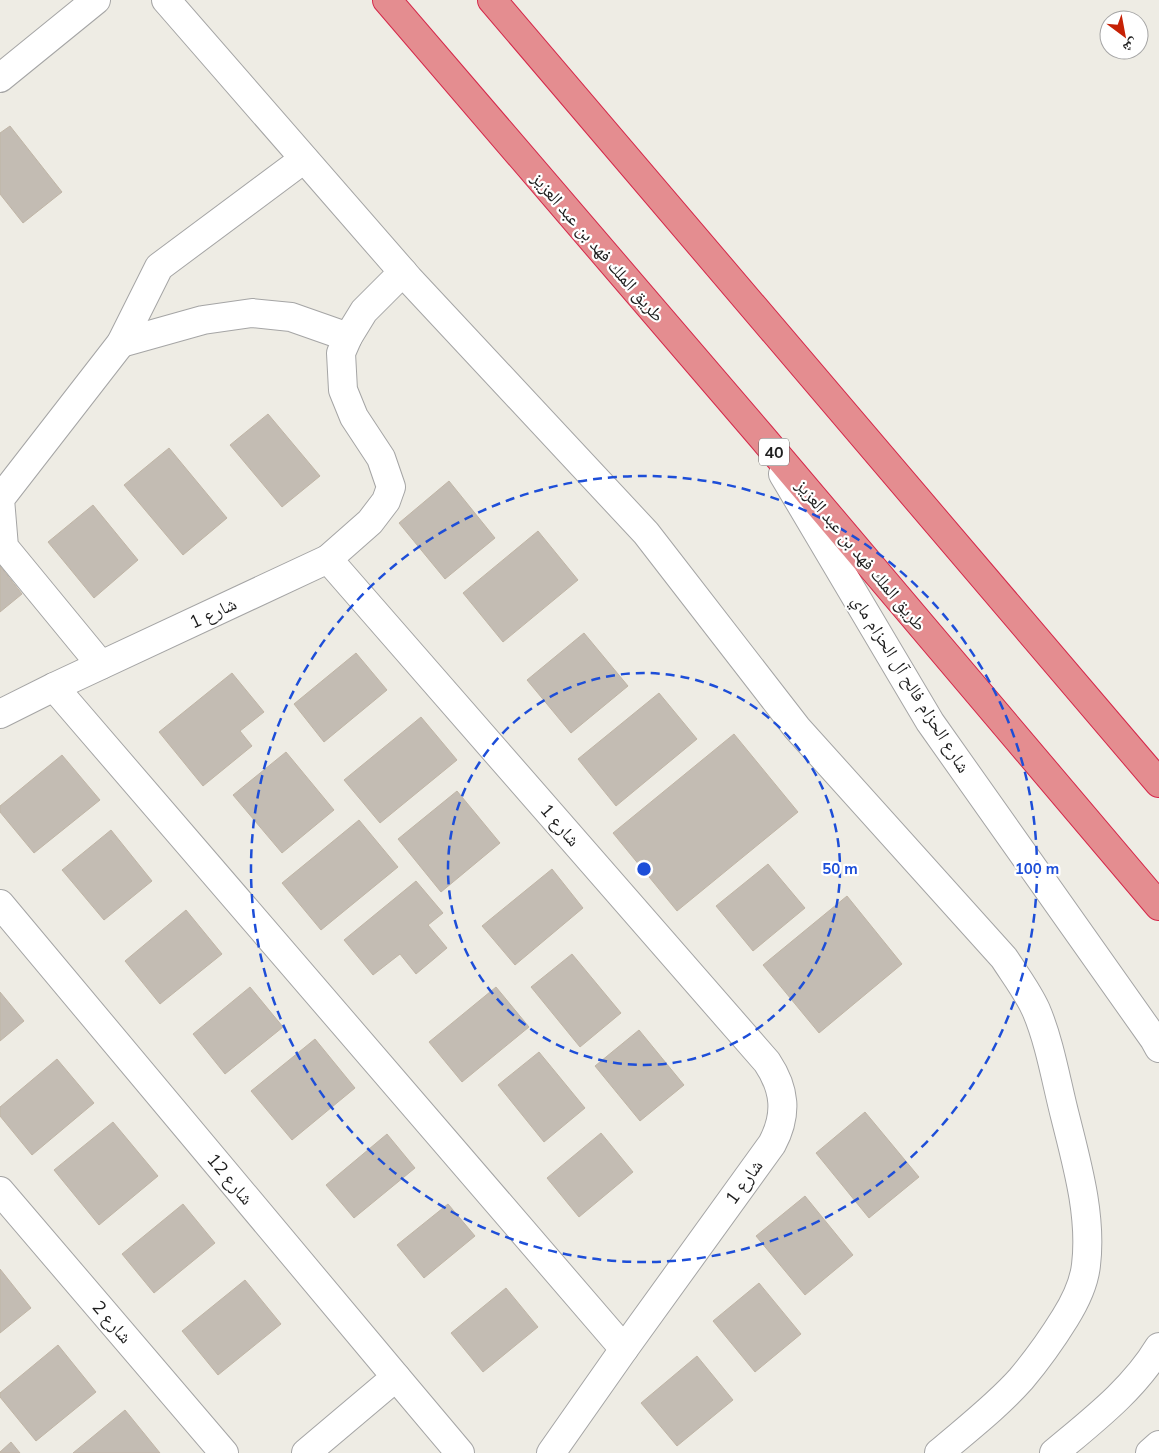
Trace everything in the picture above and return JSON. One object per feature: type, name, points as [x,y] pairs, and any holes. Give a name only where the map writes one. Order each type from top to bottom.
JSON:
[{"type":"highway","name":"طريق الملك فهد بن عبد العزيز","points":[[387,0],[761,436],[1159,906]]},
{"type":"highway","points":[[492,0],[1159,783]]},
{"type":"street","points":[[0,78],[96,0]]},
{"type":"street","points":[[166,0],[403,272],[646,533],[797,728],[1004,958],[1036,1009],[1080,1176],[1085,1212],[1086,1266],[1082,1284],[1072,1306],[1055,1334],[1020,1380],[939,1453]]},
{"type":"street","points":[[101,665],[4,547],[0,499],[121,343],[159,267],[304,158]]},
{"type":"street","points":[[328,559],[370,522],[386,501],[391,487],[381,458],[354,417],[343,390],[341,353],[348,337],[364,311],[403,272]]},
{"type":"street","points":[[121,343],[203,320],[252,313],[291,317],[348,337]]},
{"type":"street","name":"شارع الحزام فالح آل الحزام ماي","points":[[761,436],[930,722],[1154,1038],[1159,1048]]},
{"type":"street","name":"شارع 1","points":[[0,714],[328,559],[767,1062],[775,1074],[780,1087],[783,1111],[779,1131],[772,1144],[624,1349],[552,1453]]},
{"type":"street","points":[[54,687],[624,1349]]},
{"type":"street","name":"شارع 12","points":[[0,904],[460,1453]]},
{"type":"street","name":"شارع 2","points":[[0,1191],[224,1453]]},
{"type":"street","points":[[1054,1453],[1100,1416],[1128,1387],[1159,1347]]},
{"type":"street","points":[[306,1453],[396,1378]]},
{"type":"street","points":[[1150,1453],[1159,1446]]},
{"type":"building","points":[[10,126],[62,192],[23,223],[0,194],[0,133]]},
{"type":"building","points":[[268,414],[320,476],[282,507],[230,445]]},
{"type":"building","points":[[169,448],[227,518],[183,555],[124,485]]},
{"type":"building","points":[[449,481],[495,538],[445,579],[399,523]]},
{"type":"building","points":[[93,505],[138,560],[94,598],[48,542]]},
{"type":"building","points":[[538,531],[578,580],[503,642],[463,593]]},
{"type":"building","points":[[0,566],[22,594],[0,612]]},
{"type":"building","points":[[584,633],[628,686],[571,733],[527,680]]},
{"type":"building","points":[[356,653],[387,690],[324,742],[294,704]]},
{"type":"building","points":[[232,673],[264,712],[240,731],[252,746],[203,786],[159,732]]},
{"type":"building","points":[[659,693],[697,739],[616,806],[578,759]]},
{"type":"building","points":[[421,717],[457,760],[380,823],[344,780]]},
{"type":"building","points":[[734,734],[798,812],[677,911],[613,833]]},
{"type":"building","points":[[286,752],[334,810],[282,853],[233,795]]},
{"type":"building","points":[[62,755],[100,800],[34,853],[0,812],[0,806]]},
{"type":"building","points":[[457,791],[500,843],[441,892],[398,839]]},
{"type":"building","points":[[359,820],[398,867],[321,930],[282,883]]},
{"type":"building","points":[[111,830],[152,881],[104,920],[62,870]]},
{"type":"building","points":[[768,864],[805,908],[753,951],[716,906]]},
{"type":"building","points":[[552,869],[583,908],[515,965],[482,926]]},
{"type":"building","points":[[416,881],[443,913],[428,925],[447,948],[416,974],[400,954],[373,975],[344,940]]},
{"type":"building","points":[[847,896],[902,964],[819,1033],[763,965]]},
{"type":"building","points":[[186,910],[222,954],[160,1004],[125,961]]},
{"type":"building","points":[[572,954],[621,1013],[580,1047],[531,987]]},
{"type":"building","points":[[250,987],[283,1027],[225,1074],[193,1034]]},
{"type":"building","points":[[496,987],[529,1027],[462,1082],[429,1042]]},
{"type":"building","points":[[0,992],[24,1021],[0,1041]]},
{"type":"building","points":[[639,1030],[684,1085],[640,1121],[595,1066]]},
{"type":"building","points":[[315,1039],[355,1088],[292,1140],[251,1091]]},
{"type":"building","points":[[539,1052],[585,1108],[544,1142],[498,1085]]},
{"type":"building","points":[[57,1059],[94,1103],[32,1155],[0,1116],[0,1107]]},
{"type":"building","points":[[865,1112],[919,1177],[869,1218],[816,1153]]},
{"type":"building","points":[[113,1122],[158,1176],[99,1225],[54,1170]]},
{"type":"building","points":[[601,1133],[633,1172],[579,1217],[547,1178]]},
{"type":"building","points":[[387,1134],[415,1168],[354,1218],[326,1185]]},
{"type":"building","points":[[805,1196],[853,1255],[805,1295],[756,1236]]},
{"type":"building","points":[[183,1204],[215,1243],[154,1293],[122,1254]]},
{"type":"building","points":[[448,1204],[475,1236],[424,1278],[397,1245]]},
{"type":"building","points":[[0,1269],[31,1308],[0,1333]]},
{"type":"building","points":[[245,1280],[281,1324],[218,1375],[182,1331]]},
{"type":"building","points":[[759,1283],[801,1334],[755,1372],[713,1321]]},
{"type":"building","points":[[506,1288],[538,1327],[483,1372],[451,1333]]},
{"type":"building","points":[[58,1345],[96,1392],[36,1441],[0,1397],[0,1393]]},
{"type":"building","points":[[697,1356],[733,1400],[677,1446],[641,1403]]},
{"type":"building","points":[[125,1410],[160,1453],[73,1453]]},
{"type":"building","points":[[11,1442],[20,1453],[0,1453],[0,1452]]}]
